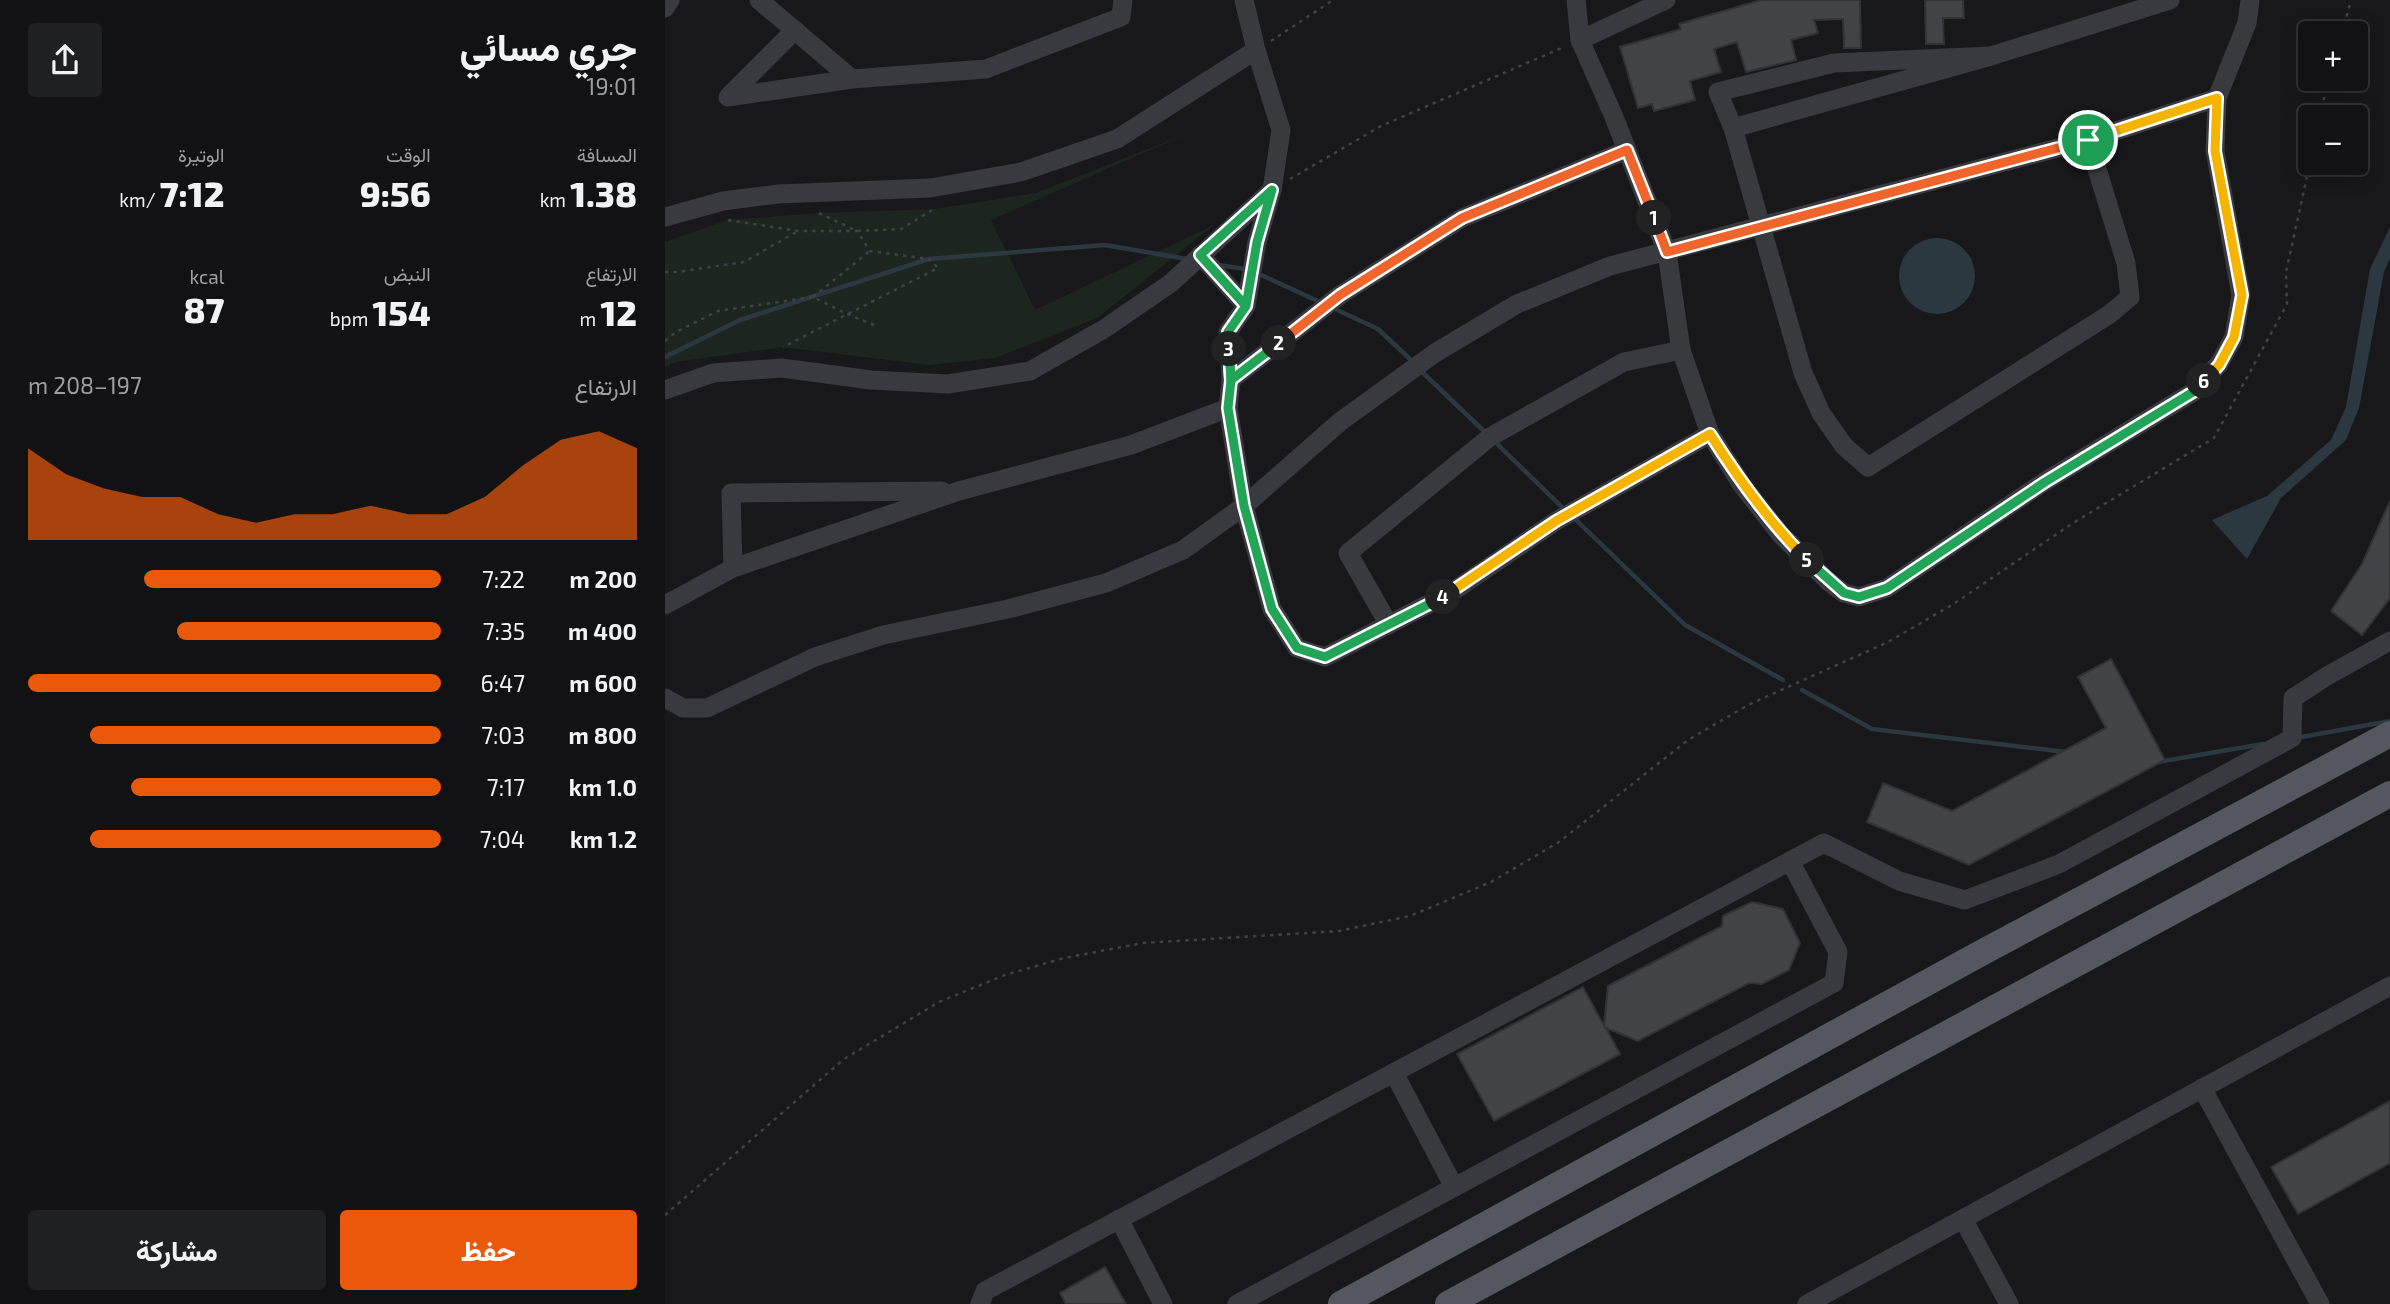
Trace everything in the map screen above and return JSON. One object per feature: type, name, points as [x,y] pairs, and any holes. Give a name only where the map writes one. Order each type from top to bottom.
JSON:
[{"type":"main road","points":[[1341,1304],[1983,952],[2390,734]]},
{"type":"main road","points":[[1448,1304],[2390,794]]},
{"type":"street","points":[[665,8],[670,0]]},
{"type":"street","points":[[759,0],[852,79]]},
{"type":"street","points":[[795,30],[728,97],[852,79],[986,69],[1121,18],[1123,0]]},
{"type":"street","points":[[1244,0],[1256,50],[1281,130],[1272,190],[1257,242],[1246,306],[1228,332],[1231,380],[1228,408],[1244,506],[1272,609],[1297,648],[1325,657],[1389,625],[1452,592],[1556,521],[1710,434]]},
{"type":"street","points":[[1576,0],[1580,40],[1667,252],[1681,350],[1710,434],[1742,485],[1781,535],[1829,582],[1844,593],[1859,597],[1887,588],[2045,482],[2193,392],[2219,365],[2234,337],[2242,295],[2215,151],[2217,98],[2248,23],[2250,0]]},
{"type":"street","points":[[1580,40],[1666,0]]},
{"type":"street","points":[[1733,128],[1991,56],[2169,0]]},
{"type":"street","points":[[665,217],[723,201],[778,194],[930,188],[1021,172],[1117,139],[1256,50]]},
{"type":"street","points":[[1991,56],[1834,63],[1718,92],[1733,128],[1763,227],[1803,373],[1821,413],[1844,446],[1868,467],[2109,314],[2130,297],[2126,263],[2088,140]]},
{"type":"street","points":[[665,698],[683,708],[707,708],[815,657],[872,639],[1008,609],[1106,583],[1183,550],[1244,506],[1341,421],[1435,353],[1517,304],[1609,266],[2088,140],[2217,98]]},
{"type":"street","points":[[1231,380],[1340,295],[1462,218],[1627,150]]},
{"type":"street","points":[[665,390],[713,373],[782,368],[871,380],[948,384],[1030,371],[1104,329],[1171,283],[1272,190]]},
{"type":"street","points":[[1200,255],[1246,306]]},
{"type":"street","points":[[1389,625],[1348,553],[1490,437],[1624,362],[1681,350]]},
{"type":"street","points":[[665,605],[733,568],[959,491],[1131,445],[1228,408]]},
{"type":"street","points":[[733,568],[731,493],[959,491]]},
{"type":"street","points":[[980,1304],[985,1291],[1824,843],[1899,881],[1965,900],[2059,863],[2292,738],[2293,698],[2390,641]]},
{"type":"street","points":[[1237,1304],[1834,983],[1838,952],[1790,861]]},
{"type":"street","points":[[1807,1304],[2390,986]]},
{"type":"street","points":[[1394,1073],[1454,1188]]},
{"type":"street","points":[[2202,1088],[2320,1304]]},
{"type":"street","points":[[1119,1219],[1163,1304]]},
{"type":"street","points":[[1963,1219],[2009,1304]]},
{"type":"path","points":[[1256,50],[1333,0]]},
{"type":"path","points":[[2345,21],[2351,0]]},
{"type":"path","points":[[1272,190],[1381,126],[1580,40]]},
{"type":"path","points":[[665,1215],[844,1059],[939,1002],[1005,975],[1064,958],[1143,943],[1339,931],[1410,916],[1491,882],[1559,842],[1688,740],[1748,705],[1888,642],[1952,605],[2073,523],[2214,438],[2287,304],[2286,272],[2307,175]]},
{"type":"path","points":[[728,219],[798,230],[901,229],[933,209]]},
{"type":"path","points":[[820,213],[857,231],[870,251]]},
{"type":"path","points":[[665,272],[744,262],[798,230]]},
{"type":"path","points":[[665,341],[676,332],[718,311],[813,297],[870,251],[929,259],[938,268],[783,347]]},
{"type":"path","points":[[813,297],[874,325]]},
{"type":"shaded area","points":[[1191,132],[991,220],[1035,310],[1214,225],[1097,318],[995,358],[929,365],[783,347],[675,362],[665,367],[665,242],[728,220],[819,213],[934,209],[1036,193]]},
{"type":"shaded area","points":[[2390,227],[2390,258],[2384,272],[2359,408],[2346,440],[2281,498],[2247,559],[2212,520],[2267,496],[2331,440],[2346,407],[2370,269]]},
{"type":"shaded area","points":[[1930,238],[1944,238],[1958,244],[1969,255],[1975,276],[1972,291],[1964,303],[1944,314],[1930,314],[1916,308],[1905,297],[1899,283],[1899,269],[1905,255],[1916,244]]},
{"type":"building","points":[[1761,0],[1860,0],[1861,48],[1844,48],[1843,19],[1814,20],[1818,33],[1791,40],[1796,60],[1746,72],[1737,42],[1714,49],[1721,72],[1690,81],[1695,100],[1654,111],[1652,104],[1638,108],[1620,47],[1681,29],[1679,24]]},
{"type":"building","points":[[1925,0],[1963,0],[1964,18],[1943,18],[1944,44],[1926,44]]},
{"type":"building","points":[[2390,501],[2390,598],[2362,635],[2331,611],[2362,564]]},
{"type":"building","points":[[2111,659],[2165,760],[1969,865],[1867,822],[1883,783],[1952,811],[2106,728],[2078,677]]},
{"type":"building","points":[[1752,902],[1783,909],[1800,943],[1789,970],[1762,984],[1749,983],[1638,1041],[1606,1028],[1620,1054],[1494,1121],[1457,1054],[1583,987],[1604,1026],[1608,986],[1722,926],[1723,916]]},
{"type":"building","points":[[2390,1101],[2390,1163],[2298,1214],[2271,1167]]},
{"type":"building","points":[[1105,1267],[1126,1304],[1066,1304],[1060,1293]]},
{"type":"waterway","points":[[665,357],[740,320],[929,259],[1105,245],[1187,259]]},
{"type":"waterway","points":[[1219,265],[1245,269]]},
{"type":"waterway","points":[[1257,273],[1322,303]]},
{"type":"waterway","points":[[1333,308],[1378,329],[1412,361]]},
{"type":"waterway","points":[[1420,370],[1487,434]]},
{"type":"waterway","points":[[1493,440],[1565,510]]},
{"type":"waterway","points":[[1574,518],[1685,625],[1783,680]]},
{"type":"waterway","points":[[1802,690],[1872,729],[2066,752]]},
{"type":"waterway","points":[[2296,738],[2390,721]]},
{"type":"waterway","points":[[2158,762],[2263,744]]},
{"type":"route","points":[[2088,140],[1667,252],[1627,150],[1462,218],[1340,295],[1231,380],[1228,332],[1246,306],[1200,255],[1272,190],[1257,242],[1246,306],[1228,332],[1231,380],[1228,408],[1244,506],[1272,609],[1297,648],[1325,657],[1452,592],[1556,521],[1710,434],[1742,485],[1781,535],[1829,582],[1844,593],[1859,597],[1887,588],[2045,482],[2193,392],[2219,365],[2234,337],[2242,295],[2215,151],[2217,98],[2088,140]]}]
